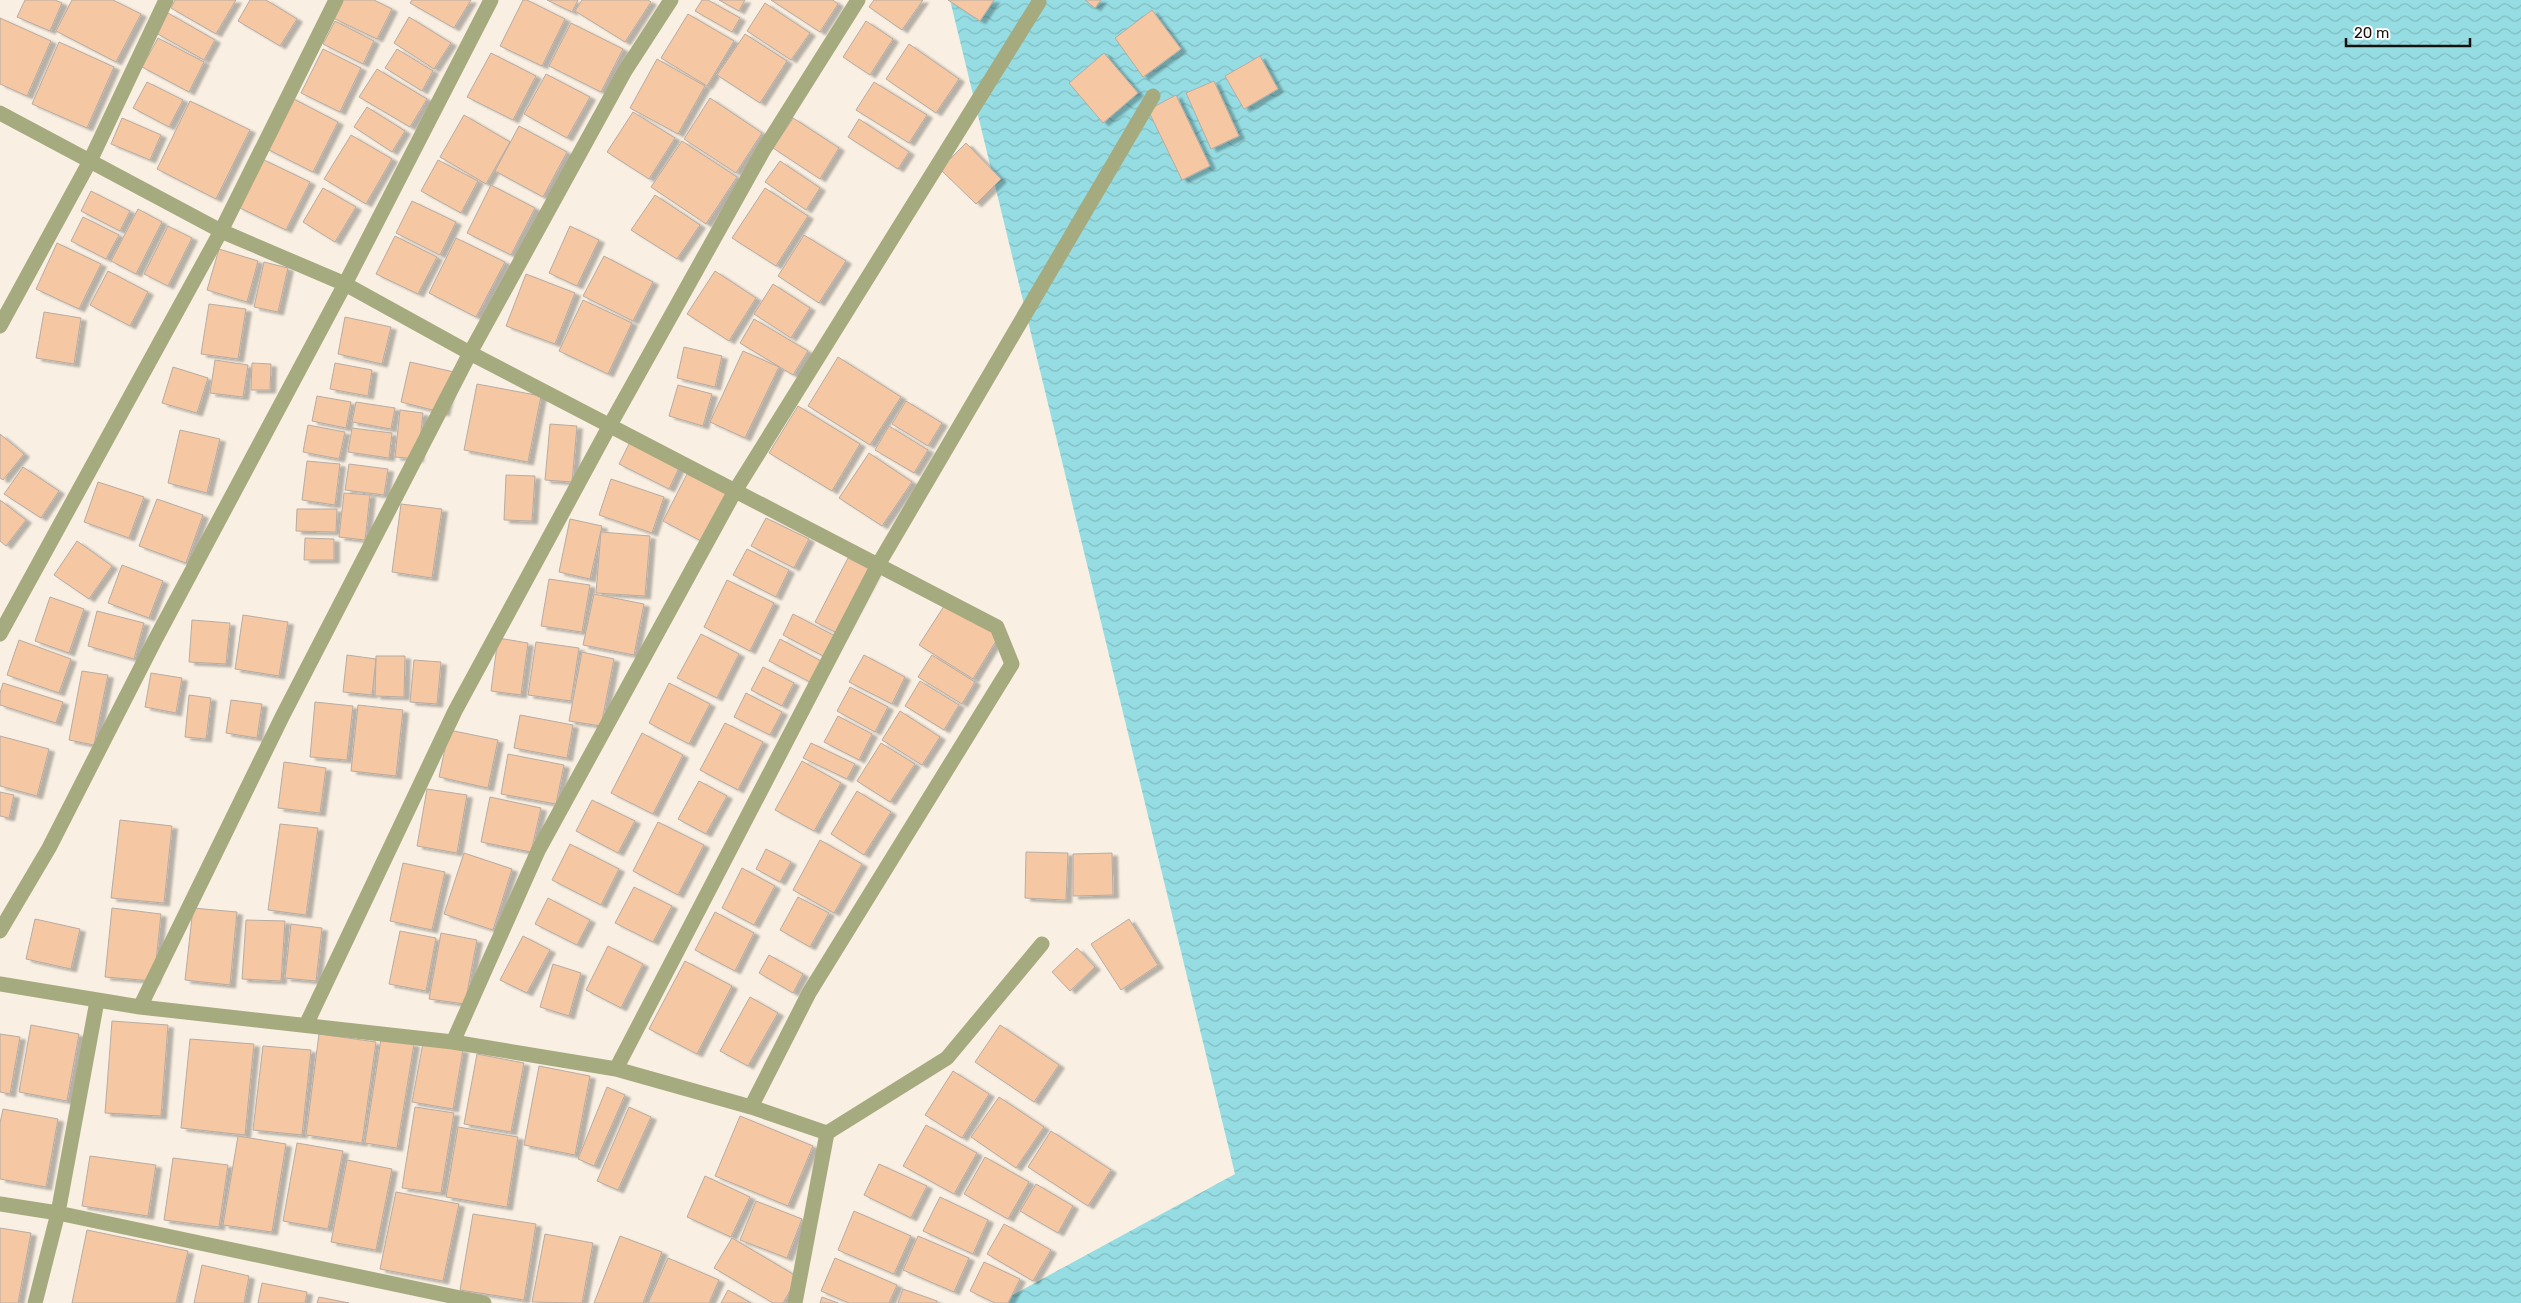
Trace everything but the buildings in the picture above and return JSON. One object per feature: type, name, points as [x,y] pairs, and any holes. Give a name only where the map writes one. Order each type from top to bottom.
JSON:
[{"type":"street","points":[[0,326],[90,160],[166,0]]},
{"type":"street","points":[[0,634],[221,231],[336,0]]},
{"type":"street","points":[[0,931],[48,848],[155,640],[345,284],[491,0]]},
{"type":"street","points":[[140,1007],[283,715],[470,353],[625,71],[671,0]]},
{"type":"street","points":[[306,1025],[456,711],[610,425],[763,151],[858,0]]},
{"type":"street","points":[[453,1042],[538,851],[735,491],[1039,2]]},
{"type":"street","points":[[616,1069],[878,565],[1153,96]]},
{"type":"street","points":[[0,113],[221,231],[345,284],[470,353],[998,626],[1012,664],[809,993],[752,1107]]},
{"type":"street","points":[[795,1303],[827,1133],[947,1058],[1042,944]]},
{"type":"street","points":[[0,984],[140,1007],[453,1042],[616,1069],[752,1107],[827,1133]]},
{"type":"street","points":[[35,1303],[58,1213],[97,1001]]},
{"type":"street","points":[[0,1204],[58,1213],[484,1303]]},
{"type":"water","points":[[950,0],[2521,0],[2521,1303],[998,1303],[1235,1174]]}]
